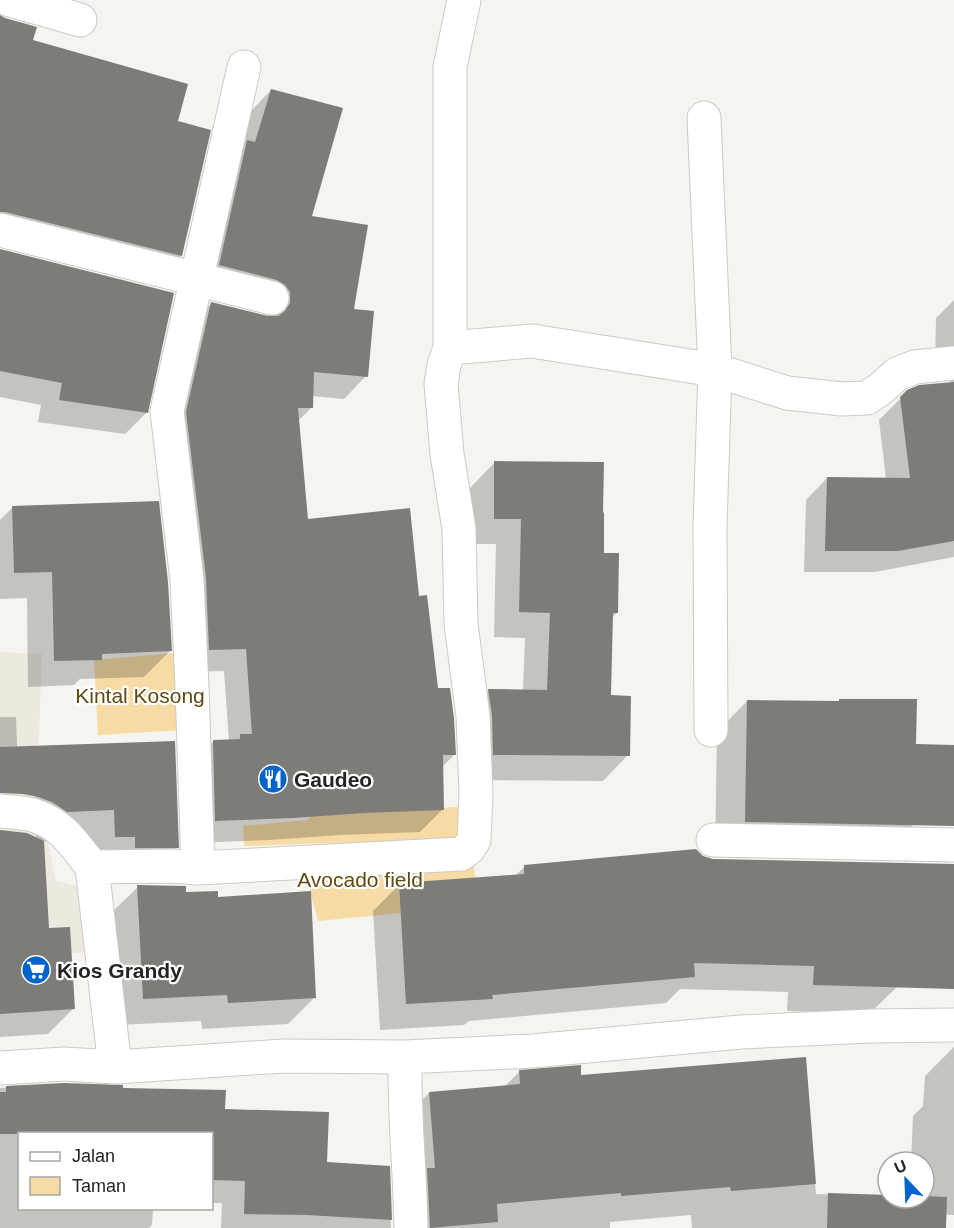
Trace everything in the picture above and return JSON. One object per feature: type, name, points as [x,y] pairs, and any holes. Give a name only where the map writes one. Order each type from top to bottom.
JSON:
[{"type":"street","points":[[10,0],[80,20]]},
{"type":"street","points":[[92,867],[198,868],[461,854],[474,840],[476,793],[473,716],[460,624],[459,529],[447,454],[441,384],[450,348],[450,67],[464,0]]},
{"type":"street","points":[[198,868],[187,580],[167,411],[244,67]]},
{"type":"street","points":[[704,118],[715,370],[710,526],[711,730]]},
{"type":"street","points":[[0,230],[272,298]]},
{"type":"street","points":[[450,348],[532,341],[715,370],[787,393],[842,399],[867,398],[897,374],[915,367],[954,363]]},
{"type":"street","points":[[0,811],[32,815],[49,822],[64,832],[92,867],[115,1066]]},
{"type":"street","points":[[713,840],[954,845]]},
{"type":"street","points":[[0,1068],[64,1064],[115,1066],[284,1056],[405,1057],[532,1051],[741,1032],[954,1025]]},
{"type":"street","points":[[405,1057],[411,1228]]},
{"type":"shaded area","points":[[0,652],[42,654],[37,792],[56,881],[82,887],[90,952],[0,958]]},
{"type":"green space","name":"Kintal Kosong","points":[[188,652],[201,729],[98,735],[94,660]]},
{"type":"green space","name":"Avocado field","points":[[310,755],[364,813],[470,806],[475,878],[399,886],[401,913],[318,921],[298,846],[353,842],[244,846],[243,826],[309,820]]},
{"type":"building","points":[[0,15],[37,27],[33,40],[188,84],[178,121],[211,130],[182,256],[0,212]]},
{"type":"building","points":[[271,89],[343,108],[312,216],[368,225],[354,309],[374,311],[368,377],[314,372],[313,408],[298,408],[308,519],[410,508],[419,596],[427,595],[438,688],[450,688],[454,718],[456,755],[443,755],[444,810],[215,821],[213,740],[240,739],[240,734],[252,734],[246,649],[209,650],[206,578],[186,412],[211,302],[268,316],[278,316],[290,303],[290,292],[277,280],[219,265],[247,140],[255,142]]},
{"type":"building","points":[[0,249],[174,293],[148,413],[59,400],[62,383],[0,371]]},
{"type":"building","points":[[954,382],[954,541],[898,551],[825,551],[827,477],[910,478],[900,397],[907,390],[919,385]]},
{"type":"building","points":[[494,461],[604,462],[604,553],[619,553],[618,613],[613,613],[611,695],[631,696],[630,756],[493,755],[492,715],[488,689],[547,690],[550,613],[519,612],[521,519],[494,519]]},
{"type":"building","points":[[159,501],[168,582],[172,651],[102,654],[102,660],[54,661],[52,572],[14,573],[12,506]]},
{"type":"building","points":[[839,699],[917,699],[916,744],[954,745],[954,826],[745,822],[747,700],[839,701]]},
{"type":"building","points":[[175,741],[179,848],[135,848],[135,837],[115,837],[114,810],[67,812],[52,802],[38,797],[0,793],[0,747]]},
{"type":"building","points":[[0,830],[27,833],[44,841],[49,928],[70,927],[75,1009],[0,1014]]},
{"type":"building","points":[[696,849],[703,856],[713,859],[954,864],[954,989],[813,985],[814,966],[694,963],[695,977],[492,995],[493,999],[406,1004],[399,883],[524,874],[524,865]]},
{"type":"building","points":[[137,885],[186,886],[186,892],[218,891],[218,897],[311,891],[316,998],[228,1003],[227,995],[143,999]]},
{"type":"building","points":[[806,1057],[816,1184],[731,1191],[730,1187],[621,1196],[621,1193],[497,1204],[498,1222],[430,1228],[427,1168],[435,1168],[429,1092],[520,1084],[519,1070],[581,1065],[581,1075]]},
{"type":"building","points":[[64,1083],[123,1085],[123,1088],[226,1090],[225,1109],[329,1112],[327,1162],[390,1166],[392,1220],[244,1214],[245,1181],[213,1180],[213,1132],[18,1132],[18,1134],[0,1134],[0,1092],[6,1092],[6,1086]]},
{"type":"building","points":[[828,1193],[876,1195],[876,1210],[936,1210],[936,1197],[947,1197],[946,1228],[827,1228]]},
{"type":"place","name":"Gaudeo","points":[[273,779]]},
{"type":"place","name":"Kios Grandy","points":[[36,970]]}]
